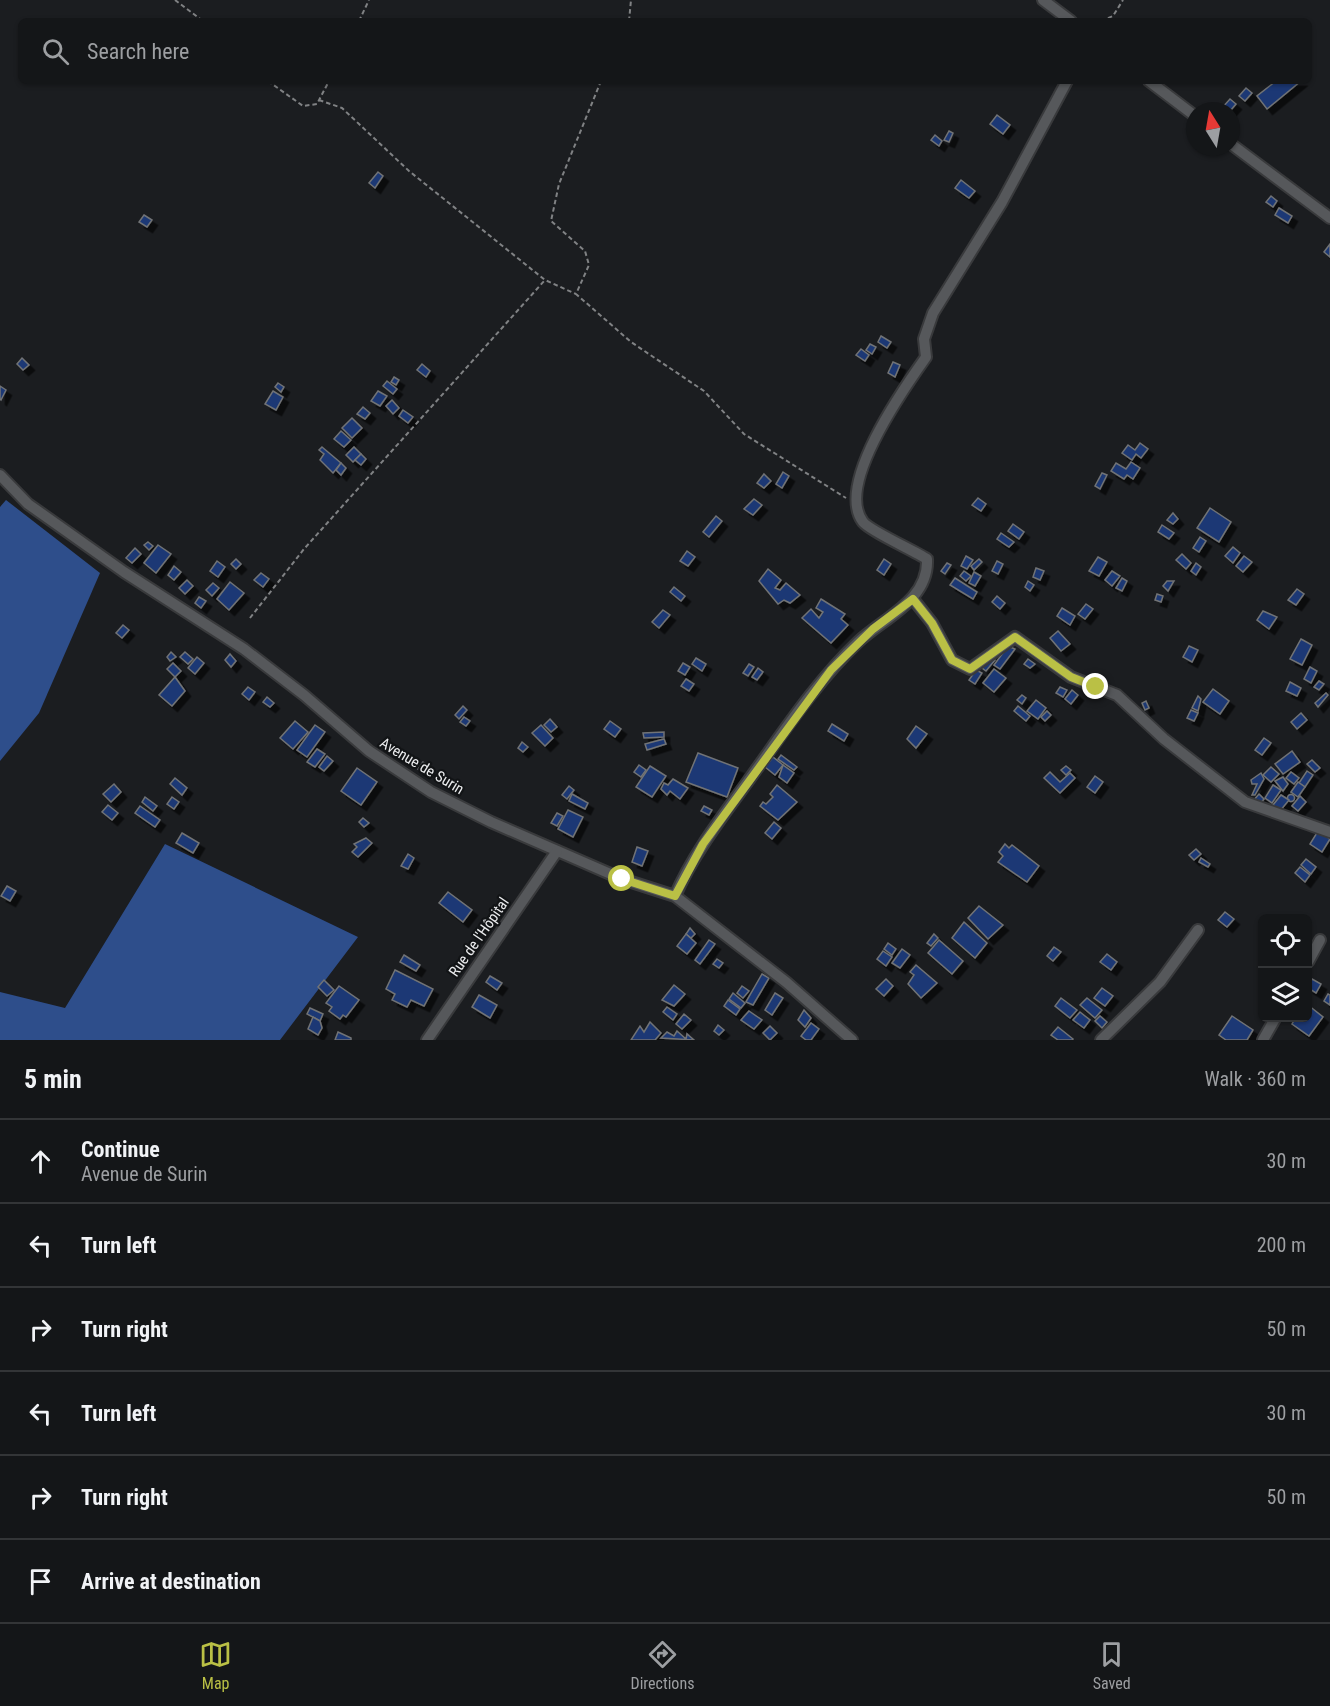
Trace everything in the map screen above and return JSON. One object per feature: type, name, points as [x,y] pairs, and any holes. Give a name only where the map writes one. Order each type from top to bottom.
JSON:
[{"type":"street","points":[[1043,0],[1067,18]]},
{"type":"street","points":[[675,896],[703,844],[831,670],[866,636],[913,599],[928,574],[927,559],[864,523],[856,505],[859,480],[891,406],[926,357],[924,339],[933,313],[1002,202],[1065,84]]},
{"type":"street","points":[[1153,84],[1186,109]]},
{"type":"street","points":[[1240,151],[1330,218]]},
{"type":"street","name":"Avenue de Surin","points":[[0,475],[28,504],[124,573],[244,650],[304,695],[369,751],[431,792],[557,852],[622,879],[675,896],[786,982],[852,1040]]},
{"type":"street","points":[[913,599],[932,623],[952,660],[970,669],[1015,637],[1071,677],[1117,695],[1164,739],[1245,802],[1330,832]]},
{"type":"street","name":"Rue de l'Hôpital","points":[[427,1040],[557,852]]},
{"type":"street","points":[[1101,1040],[1160,982],[1198,930]]},
{"type":"street","points":[[1312,955],[1320,940]]},
{"type":"street","points":[[1263,1040],[1273,1022]]},
{"type":"path","points":[[175,0],[199,18]]},
{"type":"path","points":[[360,18],[369,0]]},
{"type":"path","points":[[629,18],[631,0]]},
{"type":"path","points":[[1108,18],[1113,16],[1123,0]]},
{"type":"path","points":[[272,84],[303,106],[317,104],[327,84]]},
{"type":"path","points":[[576,294],[589,265],[585,251],[550,221],[559,184],[600,84]]},
{"type":"path","points":[[319,100],[342,108],[409,171],[545,280],[576,294],[631,342],[704,391],[744,434],[856,505]]},
{"type":"path","points":[[250,618],[304,549],[545,280]]},
{"type":"shaded area","points":[[6,500],[100,573],[39,713],[0,761],[0,507]]},
{"type":"shaded area","points":[[165,844],[358,937],[280,1040],[0,1040],[0,992],[65,1008]]},
{"type":"building","points":[[1272,84],[1297,84],[1267,109],[1257,96]]},
{"type":"building","points":[[1246,88],[1252,93],[1245,101],[1239,96]]},
{"type":"building","points":[[997,115],[1010,125],[1003,134],[990,124]]},
{"type":"building","points":[[949,131],[953,133],[949,142],[944,140]]},
{"type":"building","points":[[935,135],[942,141],[939,146],[931,140]]},
{"type":"building","points":[[378,172],[383,176],[375,188],[369,183]]},
{"type":"building","points":[[961,180],[975,191],[969,198],[955,188]]},
{"type":"building","points":[[1271,196],[1277,201],[1273,207],[1266,202]]},
{"type":"building","points":[[1279,208],[1292,216],[1288,223],[1275,215]]},
{"type":"building","points":[[144,215],[152,220],[147,227],[139,222]]},
{"type":"building","points":[[1330,244],[1330,257],[1324,252]]},
{"type":"building","points":[[881,336],[891,342],[887,348],[878,342]]},
{"type":"building","points":[[870,344],[876,347],[872,354],[866,350]]},
{"type":"building","points":[[861,349],[869,355],[865,361],[856,355]]},
{"type":"building","points":[[22,358],[29,365],[23,370],[17,364]]},
{"type":"building","points":[[893,362],[900,365],[895,377],[888,373]]},
{"type":"building","points":[[422,364],[430,371],[426,377],[417,370]]},
{"type":"building","points":[[394,377],[399,380],[396,385],[391,382]]},
{"type":"building","points":[[387,381],[397,389],[393,394],[383,386]]},
{"type":"building","points":[[278,383],[284,387],[281,392],[275,387]]},
{"type":"building","points":[[0,386],[6,390],[1,400],[0,399]]},
{"type":"building","points":[[273,391],[283,397],[276,410],[265,404]]},
{"type":"building","points":[[378,391],[387,396],[380,406],[371,401]]},
{"type":"building","points":[[392,400],[399,408],[393,414],[386,406]]},
{"type":"building","points":[[363,407],[370,413],[365,419],[357,414]]},
{"type":"building","points":[[403,410],[413,417],[408,423],[399,416]]},
{"type":"building","points":[[352,418],[362,428],[352,438],[342,428]]},
{"type":"building","points":[[341,431],[351,440],[344,447],[334,439]]},
{"type":"building","points":[[1140,443],[1148,449],[1141,458],[1136,454],[1132,460],[1122,453],[1128,445],[1135,450]]},
{"type":"building","points":[[322,447],[341,463],[333,473],[320,460],[324,454],[319,450]]},
{"type":"building","points":[[354,447],[361,454],[353,462],[346,455]]},
{"type":"building","points":[[361,454],[366,459],[361,465],[355,460]]},
{"type":"building","points":[[1131,462],[1140,468],[1133,479],[1127,475],[1124,479],[1111,471],[1116,463],[1126,469]]},
{"type":"building","points":[[341,463],[346,468],[341,475],[336,470]]},
{"type":"building","points":[[783,472],[789,476],[782,488],[776,484]]},
{"type":"building","points":[[1102,473],[1107,475],[1100,489],[1095,486]]},
{"type":"building","points":[[764,474],[771,481],[764,488],[757,483]]},
{"type":"building","points":[[978,498],[986,504],[981,511],[972,505]]},
{"type":"building","points":[[754,499],[762,505],[753,515],[744,509]]},
{"type":"building","points":[[1210,508],[1231,522],[1219,542],[1197,528]]},
{"type":"building","points":[[1173,513],[1178,519],[1173,524],[1167,520]]},
{"type":"building","points":[[716,516],[722,521],[709,537],[703,532]]},
{"type":"building","points":[[1013,524],[1024,532],[1019,539],[1008,531]]},
{"type":"building","points":[[1162,525],[1174,533],[1169,539],[1158,532]]},
{"type":"building","points":[[1001,533],[1014,542],[1009,547],[997,539]]},
{"type":"building","points":[[1200,537],[1206,541],[1199,552],[1193,548]]},
{"type":"building","points":[[148,542],[153,546],[149,550],[144,545]]},
{"type":"building","points":[[158,545],[171,554],[156,573],[144,563]]},
{"type":"building","points":[[1233,547],[1240,553],[1233,563],[1225,556]]},
{"type":"building","points":[[135,548],[141,554],[132,563],[126,558]]},
{"type":"building","points":[[687,551],[695,557],[688,566],[680,561]]},
{"type":"building","points":[[1182,554],[1191,563],[1186,569],[1176,560]]},
{"type":"building","points":[[966,556],[973,560],[967,569],[961,566]]},
{"type":"building","points":[[1244,556],[1252,562],[1243,572],[1236,566]]},
{"type":"building","points":[[1098,557],[1107,562],[1099,576],[1089,571]]},
{"type":"building","points":[[236,559],[241,564],[236,569],[231,564]]},
{"type":"building","points":[[884,559],[891,564],[884,575],[877,570]]},
{"type":"building","points":[[979,559],[982,562],[974,570],[971,566]]},
{"type":"building","points":[[217,561],[225,567],[218,577],[210,571]]},
{"type":"building","points":[[997,561],[1003,564],[998,574],[992,571]]},
{"type":"building","points":[[947,563],[951,565],[945,574],[941,571]]},
{"type":"building","points":[[1196,563],[1201,567],[1196,575],[1191,571]]},
{"type":"building","points":[[174,566],[181,572],[174,580],[168,575]]},
{"type":"building","points":[[1036,568],[1044,571],[1040,580],[1033,577]]},
{"type":"building","points":[[768,569],[781,580],[775,588],[780,590],[786,583],[800,595],[790,603],[784,600],[778,604],[759,581]]},
{"type":"building","points":[[964,571],[971,576],[966,581],[960,576]]},
{"type":"building","points":[[1112,571],[1120,576],[1112,586],[1105,580]]},
{"type":"building","points":[[974,572],[981,576],[975,586],[969,583]]},
{"type":"building","points":[[261,573],[269,579],[263,587],[254,580]]},
{"type":"building","points":[[955,578],[977,592],[973,599],[950,585]]},
{"type":"building","points":[[1122,578],[1127,581],[1122,591],[1116,588]]},
{"type":"building","points":[[187,580],[193,586],[185,594],[179,588]]},
{"type":"building","points":[[1028,581],[1034,585],[1030,591],[1025,587]]},
{"type":"building","points":[[1167,581],[1174,581],[1168,591],[1163,586]]},
{"type":"building","points":[[230,582],[244,593],[229,610],[217,599]]},
{"type":"building","points":[[213,583],[219,588],[212,596],[206,590]]},
{"type":"building","points":[[674,587],[685,596],[681,601],[670,592]]},
{"type":"building","points":[[1297,589],[1304,594],[1296,605],[1288,600]]},
{"type":"building","points":[[1157,594],[1163,596],[1161,602],[1155,600]]},
{"type":"building","points":[[997,596],[1005,603],[1000,609],[992,602]]},
{"type":"building","points":[[199,597],[206,601],[201,608],[195,603]]},
{"type":"building","points":[[821,599],[845,614],[841,619],[848,625],[831,643],[802,618],[811,609],[819,618],[823,612],[816,608]]},
{"type":"building","points":[[1086,604],[1093,609],[1085,619],[1078,614]]},
{"type":"building","points":[[1062,608],[1075,616],[1070,625],[1057,616]]},
{"type":"building","points":[[663,610],[670,615],[659,628],[652,622]]},
{"type":"building","points":[[1263,611],[1277,617],[1269,629],[1257,620]]},
{"type":"building","points":[[123,625],[129,630],[122,638],[116,633]]},
{"type":"building","points":[[1058,631],[1070,644],[1061,651],[1050,638]]},
{"type":"building","points":[[1301,639],[1312,645],[1302,665],[1290,659]]},
{"type":"building","points":[[1008,646],[1015,649],[1000,669],[994,665]]},
{"type":"building","points":[[1189,646],[1198,650],[1192,662],[1183,657]]},
{"type":"building","points":[[171,652],[176,657],[170,661],[167,657]]},
{"type":"building","points":[[185,652],[193,659],[188,664],[180,657]]},
{"type":"building","points":[[230,654],[236,661],[231,667],[225,660]]},
{"type":"building","points":[[991,656],[995,660],[986,671],[982,668]]},
{"type":"building","points":[[197,657],[204,663],[195,674],[188,668]]},
{"type":"building","points":[[696,658],[706,664],[702,671],[692,664]]},
{"type":"building","points":[[1028,659],[1035,664],[1030,668],[1024,664]]},
{"type":"building","points":[[173,663],[181,671],[175,677],[167,669]]},
{"type":"building","points":[[683,663],[690,667],[685,675],[678,671]]},
{"type":"building","points":[[749,664],[754,667],[748,676],[743,673]]},
{"type":"building","points":[[1310,667],[1317,671],[1311,683],[1304,679]]},
{"type":"building","points":[[758,668],[763,672],[757,680],[752,677]]},
{"type":"building","points":[[994,669],[1006,678],[994,692],[983,683]]},
{"type":"building","points":[[976,670],[982,673],[975,684],[969,680]]},
{"type":"building","points":[[175,677],[185,691],[172,706],[159,695]]},
{"type":"building","points":[[686,679],[694,684],[689,691],[681,686]]},
{"type":"building","points":[[1319,681],[1324,684],[1319,690],[1314,687]]},
{"type":"building","points":[[1290,682],[1301,688],[1297,696],[1286,691]]},
{"type":"building","points":[[248,687],[255,692],[249,700],[242,694]]},
{"type":"building","points":[[1060,687],[1067,690],[1063,697],[1056,693]]},
{"type":"building","points":[[1213,689],[1229,701],[1220,714],[1203,702]]},
{"type":"building","points":[[1072,690],[1078,695],[1071,704],[1065,699]]},
{"type":"building","points":[[1326,693],[1328,695],[1318,707],[1315,703]]},
{"type":"building","points":[[1022,695],[1026,698],[1022,704],[1017,700]]},
{"type":"building","points":[[1198,696],[1201,699],[1198,711],[1192,708]]},
{"type":"building","points":[[267,697],[274,703],[270,707],[263,702]]},
{"type":"building","points":[[1036,700],[1046,708],[1038,719],[1027,711]]},
{"type":"building","points":[[1146,701],[1149,708],[1145,710],[1142,703]]},
{"type":"building","points":[[463,706],[467,710],[459,719],[455,715]]},
{"type":"building","points":[[1018,706],[1030,716],[1026,721],[1014,711]]},
{"type":"building","points":[[1191,710],[1198,713],[1194,721],[1187,718]]},
{"type":"building","points":[[1047,711],[1051,715],[1045,721],[1041,717]]},
{"type":"building","points":[[1301,713],[1307,720],[1297,729],[1291,722]]},
{"type":"building","points":[[464,717],[470,721],[466,726],[460,722]]},
{"type":"building","points":[[550,719],[557,727],[551,732],[544,725]]},
{"type":"building","points":[[295,721],[308,732],[293,749],[280,738]]},
{"type":"building","points":[[610,721],[621,729],[615,737],[604,729]]},
{"type":"building","points":[[832,724],[848,734],[844,741],[828,731]]},
{"type":"building","points":[[315,725],[325,732],[307,757],[297,750]]},
{"type":"building","points":[[541,725],[553,738],[545,746],[532,733]]},
{"type":"building","points":[[916,726],[927,734],[916,748],[907,739]]},
{"type":"building","points":[[664,732],[664,737],[644,738],[643,733]]},
{"type":"building","points":[[1264,738],[1271,743],[1262,755],[1255,750]]},
{"type":"building","points":[[664,739],[666,744],[647,750],[645,744]]},
{"type":"building","points":[[522,742],[528,747],[523,752],[518,748]]},
{"type":"building","points":[[317,749],[325,754],[315,767],[307,762]]},
{"type":"building","points":[[1292,751],[1300,762],[1283,774],[1275,764]]},
{"type":"building","points":[[698,753],[738,768],[727,797],[686,782]]},
{"type":"building","points":[[781,755],[797,767],[794,770],[778,759]]},
{"type":"building","points":[[327,756],[333,761],[324,771],[319,767]]},
{"type":"building","points":[[773,757],[783,765],[775,775],[765,767]]},
{"type":"building","points":[[1312,760],[1320,768],[1315,772],[1307,764]]},
{"type":"building","points":[[423,762],[429,766],[424,773],[418,769]]},
{"type":"building","points":[[639,765],[646,770],[641,777],[634,772]]},
{"type":"building","points":[[783,765],[794,773],[787,783],[779,777]]},
{"type":"building","points":[[650,766],[666,776],[652,797],[636,787]]},
{"type":"building","points":[[1066,766],[1071,770],[1066,775],[1061,770]]},
{"type":"building","points":[[1271,767],[1279,774],[1271,782],[1263,775]]},
{"type":"building","points":[[357,768],[377,782],[361,805],[341,791]]},
{"type":"building","points":[[1307,771],[1313,775],[1305,787],[1299,783]]},
{"type":"building","points":[[1050,772],[1060,782],[1070,773],[1075,778],[1060,793],[1044,778]]},
{"type":"building","points":[[1291,772],[1299,778],[1294,784],[1286,778]]},
{"type":"building","points":[[1261,773],[1264,779],[1255,795],[1252,795],[1257,784],[1252,784],[1251,780]]},
{"type":"building","points":[[1095,776],[1103,782],[1095,793],[1087,787]]},
{"type":"building","points":[[1283,777],[1288,784],[1283,791],[1275,781]]},
{"type":"building","points":[[175,778],[187,788],[182,795],[170,784]]},
{"type":"building","points":[[673,779],[688,788],[680,799],[670,791],[667,795],[661,789],[664,783],[668,785]]},
{"type":"building","points":[[1298,782],[1305,787],[1298,797],[1291,792]]},
{"type":"building","points":[[114,784],[121,792],[111,802],[103,794]]},
{"type":"building","points":[[777,785],[797,802],[778,820],[760,806],[773,797],[770,794]]},
{"type":"building","points":[[1273,785],[1281,790],[1272,803],[1265,798]]},
{"type":"building","points":[[569,786],[574,790],[567,799],[562,795]]},
{"type":"building","points":[[572,794],[588,803],[585,809],[569,801]]},
{"type":"building","points":[[1259,794],[1264,799],[1260,804],[1253,801]]},
{"type":"building","points":[[1291,794],[1295,798],[1291,802],[1287,798]]},
{"type":"building","points":[[1281,795],[1289,800],[1280,811],[1273,805]]},
{"type":"building","points":[[1300,796],[1306,802],[1298,811],[1292,806]]},
{"type":"building","points":[[145,797],[157,806],[153,811],[142,802]]},
{"type":"building","points":[[172,797],[179,802],[174,809],[167,804]]},
{"type":"building","points":[[108,805],[118,813],[112,820],[102,812]]},
{"type":"building","points":[[140,806],[160,820],[155,827],[135,813]]},
{"type":"building","points":[[704,806],[712,810],[709,815],[701,811]]},
{"type":"building","points":[[568,810],[583,817],[573,837],[558,829]]},
{"type":"building","points":[[557,813],[563,816],[557,826],[551,823]]},
{"type":"building","points":[[363,818],[369,823],[364,827],[359,822]]},
{"type":"building","points":[[774,822],[781,828],[772,839],[765,833]]},
{"type":"building","points":[[1318,831],[1330,839],[1322,852],[1310,844]]},
{"type":"building","points":[[182,833],[199,843],[193,853],[176,843]]},
{"type":"building","points":[[366,838],[372,843],[358,857],[352,852],[357,847],[354,844]]},
{"type":"building","points":[[1005,844],[1009,848],[1012,845],[1039,866],[1027,882],[998,862],[1003,856],[999,852]]},
{"type":"building","points":[[637,847],[648,851],[642,866],[632,862]]},
{"type":"building","points":[[1196,849],[1201,854],[1194,860],[1189,855]]},
{"type":"building","points":[[408,854],[414,858],[408,869],[401,866]]},
{"type":"building","points":[[1201,858],[1210,864],[1208,867],[1199,862]]},
{"type":"building","points":[[1306,859],[1316,867],[1311,874],[1301,865]]},
{"type":"building","points":[[1300,867],[1310,875],[1305,882],[1295,873]]},
{"type":"building","points":[[7,886],[16,891],[10,901],[1,896]]},
{"type":"building","points":[[448,892],[472,910],[463,922],[439,903]]},
{"type":"building","points":[[979,906],[1003,925],[988,939],[968,918]]},
{"type":"building","points":[[1225,912],[1234,919],[1227,927],[1218,920]]},
{"type":"building","points":[[964,922],[987,943],[975,958],[952,938]]},
{"type":"building","points":[[690,928],[695,934],[691,938],[686,934]]},
{"type":"building","points":[[686,934],[696,943],[687,954],[677,946]]},
{"type":"building","points":[[934,934],[938,938],[931,946],[927,943]]},
{"type":"building","points":[[709,940],[715,944],[700,964],[695,960]]},
{"type":"building","points":[[939,940],[963,961],[952,974],[928,953]]},
{"type":"building","points":[[888,943],[896,949],[892,955],[884,949]]},
{"type":"building","points":[[1054,947],[1061,952],[1053,961],[1047,956]]},
{"type":"building","points":[[902,949],[910,955],[900,968],[892,963]]},
{"type":"building","points":[[883,951],[892,957],[886,966],[877,959]]},
{"type":"building","points":[[1107,954],[1117,962],[1111,970],[1100,962]]},
{"type":"building","points":[[404,955],[420,965],[416,971],[400,962]]},
{"type":"building","points":[[717,959],[723,963],[719,968],[713,964]]},
{"type":"building","points":[[916,965],[937,983],[921,998],[908,984],[914,975],[910,972]]},
{"type":"building","points":[[395,970],[433,989],[424,1006],[411,1000],[407,1007],[392,1000],[395,994],[386,989]]},
{"type":"building","points":[[762,974],[769,978],[753,1005],[746,1002]]},
{"type":"building","points":[[490,976],[502,983],[497,990],[486,982]]},
{"type":"building","points":[[886,979],[893,986],[884,996],[876,989]]},
{"type":"building","points":[[1312,979],[1321,984],[1316,993],[1312,990]]},
{"type":"building","points":[[324,980],[334,990],[327,996],[318,987]]},
{"type":"building","points":[[674,985],[685,994],[674,1006],[662,1000]]},
{"type":"building","points":[[339,986],[359,1000],[346,1017],[343,1015],[340,1019],[329,1011],[332,1007],[326,1003]]},
{"type":"building","points":[[742,986],[749,991],[743,998],[737,993]]},
{"type":"building","points":[[1102,988],[1113,996],[1105,1006],[1094,998]]},
{"type":"building","points":[[733,993],[745,1003],[741,1008],[729,999]]},
{"type":"building","points":[[775,993],[783,998],[772,1015],[765,1010]]},
{"type":"building","points":[[1328,994],[1330,995],[1330,1005],[1324,1001]]},
{"type":"building","points":[[479,995],[497,1005],[490,1018],[472,1007]]},
{"type":"building","points":[[1061,998],[1077,1010],[1070,1018],[1055,1006]]},
{"type":"building","points":[[1087,998],[1102,1010],[1095,1018],[1080,1005]]},
{"type":"building","points":[[728,1000],[740,1009],[736,1015],[724,1006]]},
{"type":"building","points":[[667,1007],[677,1014],[673,1020],[663,1012]]},
{"type":"building","points":[[310,1008],[323,1014],[320,1021],[307,1014]]},
{"type":"building","points":[[1312,1008],[1323,1017],[1309,1036],[1292,1024],[1293,1022],[1312,1022]]},
{"type":"building","points":[[804,1010],[811,1018],[805,1027],[798,1020]]},
{"type":"building","points":[[749,1011],[762,1020],[754,1029],[741,1020]]},
{"type":"building","points":[[1080,1012],[1090,1020],[1084,1028],[1073,1020]]},
{"type":"building","points":[[684,1014],[691,1020],[682,1029],[676,1024]]},
{"type":"building","points":[[1100,1016],[1107,1022],[1102,1028],[1095,1021]]},
{"type":"building","points":[[1232,1016],[1253,1030],[1247,1040],[1226,1040],[1219,1035]]},
{"type":"building","points":[[313,1017],[320,1021],[322,1028],[318,1035],[308,1029]]},
{"type":"building","points":[[650,1022],[661,1033],[655,1040],[631,1040],[640,1026],[644,1032]]},
{"type":"building","points":[[811,1023],[819,1029],[811,1040],[806,1040],[801,1036]]},
{"type":"building","points":[[718,1025],[724,1030],[719,1035],[714,1031]]},
{"type":"building","points":[[770,1026],[777,1033],[770,1040],[763,1033]]},
{"type":"building","points":[[1058,1027],[1073,1039],[1058,1040],[1051,1035]]},
{"type":"building","points":[[677,1031],[686,1039],[687,1034],[694,1040],[661,1038],[667,1032],[674,1036]]},
{"type":"building","points":[[338,1032],[351,1038],[351,1040],[335,1040]]},
{"type":"route","points":[[622,879],[675,896],[692,860],[703,844],[775,743],[831,670],[873,629],[913,599],[932,623],[952,660],[970,669],[1015,637],[1071,677],[1096,687]]}]
